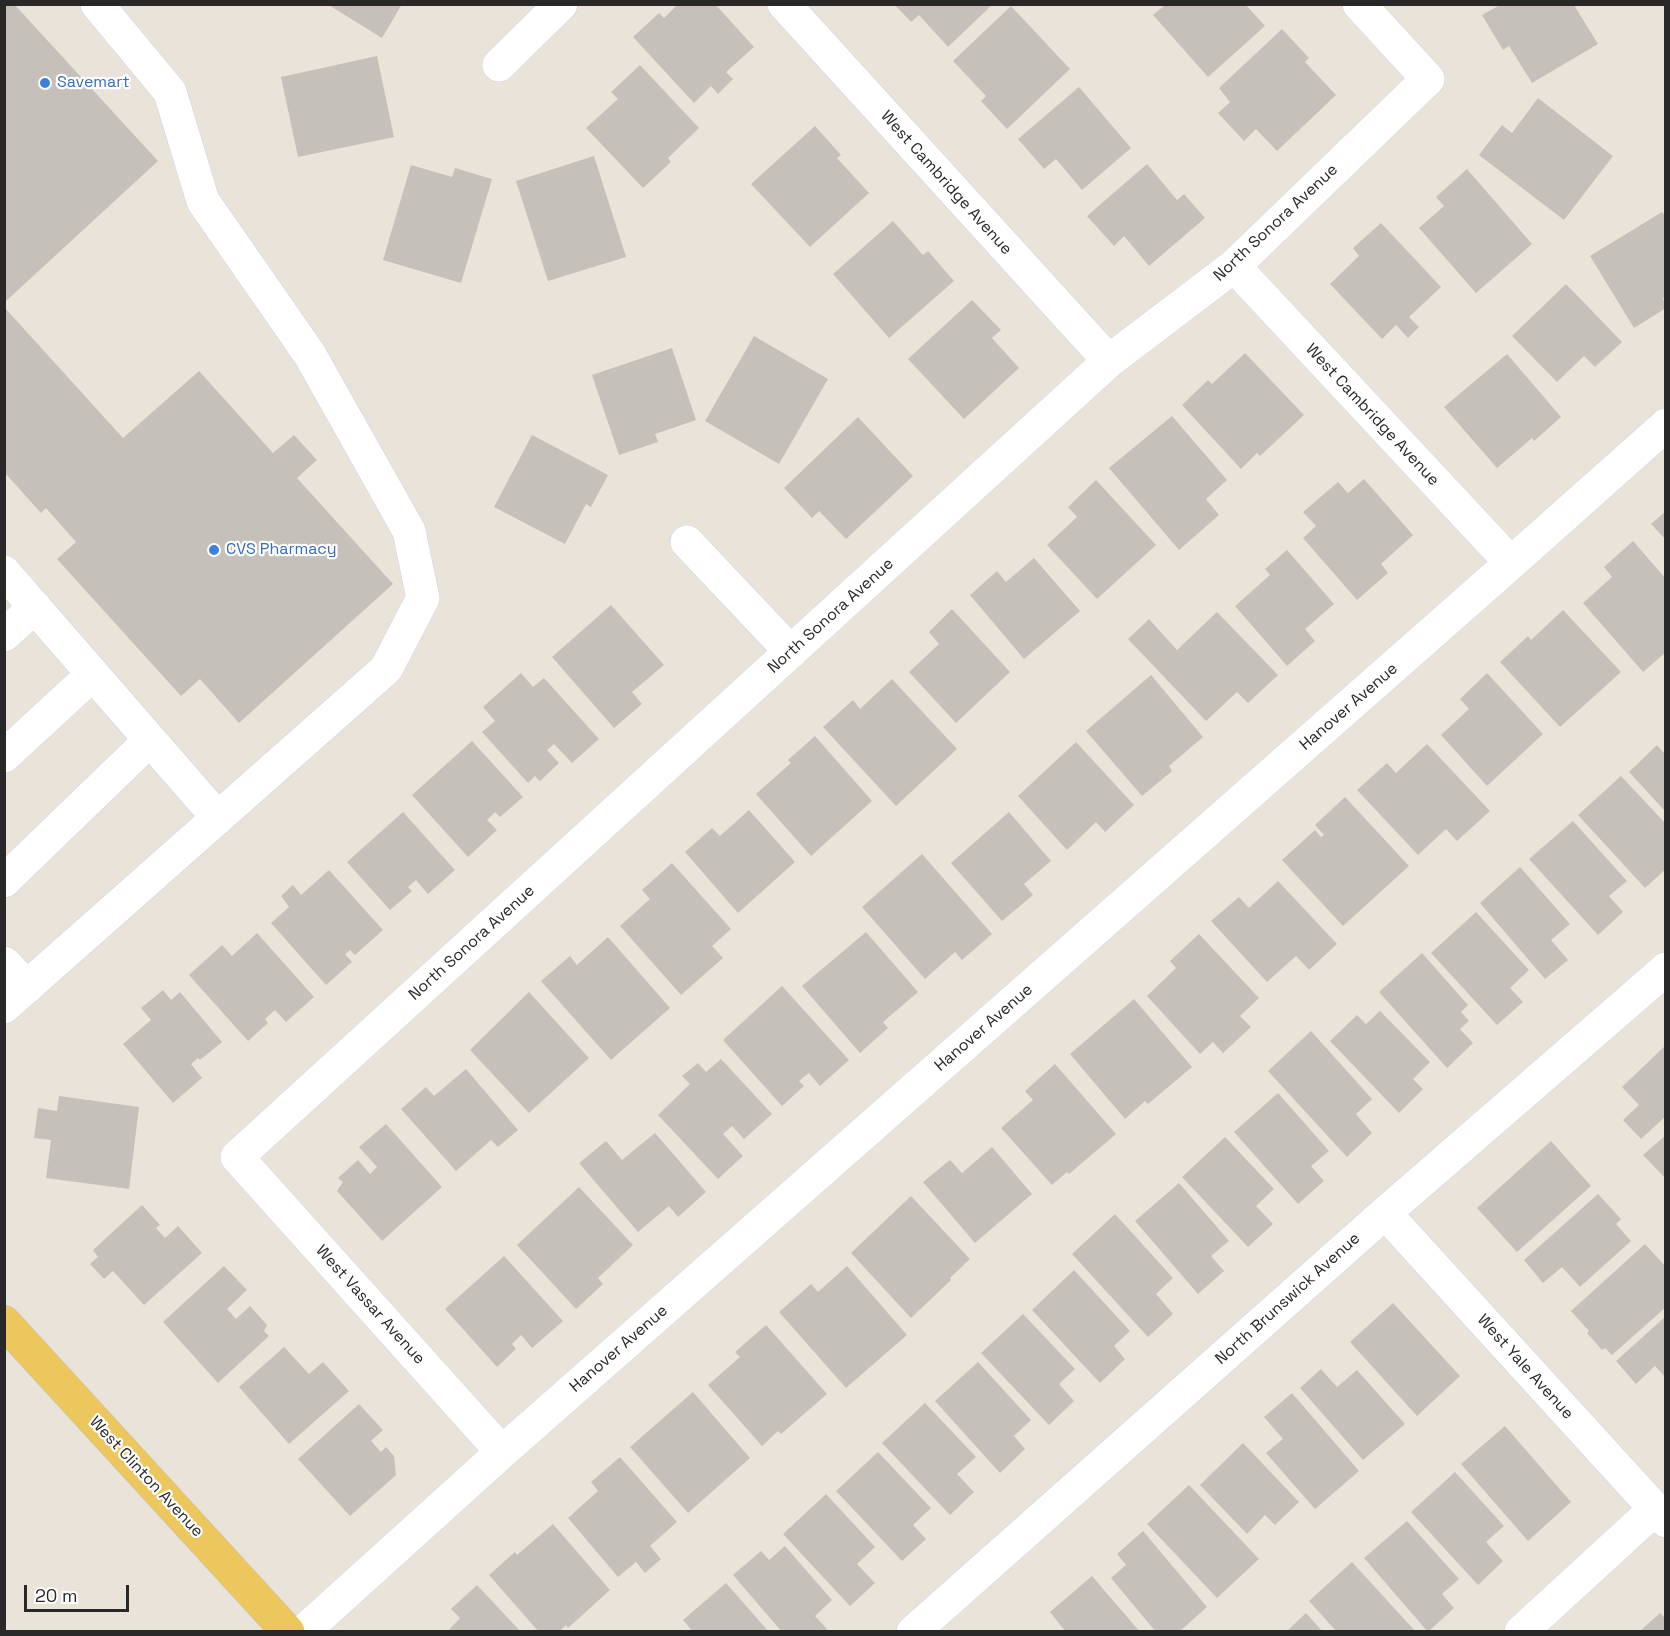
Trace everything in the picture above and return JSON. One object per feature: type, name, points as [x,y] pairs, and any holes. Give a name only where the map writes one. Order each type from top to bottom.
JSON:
[{"type":"main road","name":"West Clinton Avenue","points":[[4,1322],[288,1632]]},
{"type":"street","points":[[4,963],[16,997],[386,669],[423,598],[409,531],[310,355],[203,201],[170,92],[96,4]]},
{"type":"street","points":[[499,65],[561,4]]},
{"type":"street","name":"West Cambridge Avenue","points":[[784,4],[1109,361]]},
{"type":"street","name":"North Sonora Avenue","points":[[237,1157],[1109,361],[1234,266],[1428,79],[1359,4]]},
{"type":"street","name":"West Cambridge Avenue","points":[[1234,266],[1511,563]]},
{"type":"street","name":"Hanover Avenue","points":[[303,1632],[502,1452],[1665,425]]},
{"type":"street","points":[[687,542],[791,652]]},
{"type":"street","points":[[4,572],[218,818]]},
{"type":"street","points":[[4,635],[35,607]]},
{"type":"street","points":[[4,756],[93,674]]},
{"type":"street","points":[[4,880],[150,740]]},
{"type":"street","name":"North Brunswick Avenue","points":[[913,1632],[1385,1213],[1665,969]]},
{"type":"street","name":"West Vassar Avenue","points":[[237,1157],[502,1452]]},
{"type":"street","name":"West Yale Avenue","points":[[1385,1213],[1660,1515]]},
{"type":"street","points":[[1521,1632],[1660,1515]]},
{"type":"building","name":"Savemart","points":[[5,4],[14,4],[158,161],[5,302]]},
{"type":"building","points":[[327,4],[402,4],[382,38]]},
{"type":"building","points":[[678,4],[715,4],[754,47],[726,72],[733,79],[718,94],[711,86],[694,103],[633,37],[659,13],[664,18]]},
{"type":"building","points":[[894,4],[993,4],[948,47],[919,15],[911,22]]},
{"type":"building","points":[[1165,5],[1246,5],[1265,26],[1208,77],[1153,15]]},
{"type":"building","points":[[1500,5],[1574,5],[1598,44],[1532,83],[1509,46],[1503,50],[1482,15]]},
{"type":"building","points":[[1011,6],[1070,69],[1007,129],[981,101],[986,96],[953,61]]},
{"type":"building","points":[[1282,29],[1309,58],[1305,62],[1336,95],[1277,151],[1256,129],[1244,141],[1218,113],[1230,102],[1219,88]]},
{"type":"building","points":[[377,56],[394,137],[298,157],[281,77]]},
{"type":"building","points":[[640,65],[699,128],[668,158],[671,162],[643,188],[586,128],[618,99],[611,92]]},
{"type":"building","points":[[1079,87],[1131,148],[1082,190],[1056,159],[1044,169],[1018,139]]},
{"type":"building","points":[[1538,98],[1613,156],[1564,220],[1479,155],[1502,125],[1512,133]]},
{"type":"building","points":[[815,126],[841,155],[837,158],[869,193],[810,247],[751,184]]},
{"type":"building","points":[[594,156],[626,257],[548,281],[516,181]]},
{"type":"building","points":[[1147,164],[1177,200],[1184,194],[1205,218],[1149,266],[1124,236],[1114,246],[1087,216]]},
{"type":"building","points":[[411,165],[452,177],[455,168],[492,179],[461,283],[383,260]]},
{"type":"building","points":[[1467,169],[1532,244],[1476,293],[1419,228],[1444,206],[1436,197]]},
{"type":"building","points":[[1662,212],[1666,217],[1666,297],[1663,298],[1666,308],[1634,328],[1590,256]]},
{"type":"building","points":[[893,221],[923,255],[928,251],[954,281],[889,338],[833,274]]},
{"type":"building","points":[[1381,223],[1441,287],[1409,317],[1419,327],[1408,338],[1396,325],[1382,339],[1330,284],[1359,256],[1353,248]]},
{"type":"building","points":[[1566,284],[1622,342],[1595,367],[1584,356],[1557,382],[1512,336]]},
{"type":"building","points":[[972,300],[1001,330],[992,338],[1019,368],[964,419],[908,359]]},
{"type":"building","name":"CVS Pharmacy","points":[[5,308],[123,438],[199,371],[273,453],[294,435],[317,460],[297,478],[393,584],[239,723],[200,679],[181,696],[57,559],[76,542],[46,508],[41,513],[5,473]]},
{"type":"building","points":[[754,336],[828,379],[779,464],[705,421]]},
{"type":"building","points":[[672,348],[696,420],[655,434],[658,442],[619,455],[592,375]]},
{"type":"building","points":[[1245,353],[1304,415],[1260,456],[1257,453],[1241,469],[1182,405],[1208,380],[1212,384]]},
{"type":"building","points":[[1507,354],[1561,417],[1534,441],[1532,438],[1497,468],[1444,407]]},
{"type":"building","points":[[1172,416],[1227,480],[1206,499],[1219,515],[1179,550],[1109,468]]},
{"type":"building","points":[[858,417],[913,476],[846,539],[819,511],[812,518],[784,488]]},
{"type":"building","points":[[532,435],[608,475],[591,507],[586,504],[565,544],[494,507]]},
{"type":"building","points":[[1364,479],[1413,535],[1381,564],[1388,573],[1357,600],[1303,538],[1316,526],[1303,512],[1338,482],[1348,493]]},
{"type":"building","points":[[1096,480],[1156,545],[1097,599],[1047,545],[1077,517],[1068,507]]},
{"type":"building","points":[[1666,511],[1666,540],[1651,524]]},
{"type":"building","points":[[1633,541],[1666,579],[1666,652],[1643,672],[1583,603],[1612,577],[1604,567]]},
{"type":"building","points":[[1287,550],[1334,604],[1305,629],[1315,641],[1287,666],[1235,606],[1270,575],[1265,569]]},
{"type":"building","points":[[1034,558],[1080,611],[1024,659],[970,595],[997,571],[1006,582]]},
{"type":"building","points":[[611,605],[664,665],[632,692],[642,704],[614,728],[552,657]]},
{"type":"building","points":[[952,609],[1010,672],[956,723],[909,672],[939,644],[929,632]]},
{"type":"building","points":[[1563,610],[1621,672],[1560,727],[1500,662],[1528,636],[1531,640]]},
{"type":"building","points":[[1217,612],[1278,675],[1248,703],[1237,692],[1206,721],[1128,639],[1149,619],[1177,650]]},
{"type":"building","points":[[521,673],[533,687],[544,678],[599,739],[572,763],[554,744],[547,750],[559,763],[540,781],[535,776],[528,783],[482,732],[495,721],[483,707]]},
{"type":"building","points":[[1487,673],[1543,734],[1487,786],[1441,735],[1469,709],[1460,699]]},
{"type":"building","points":[[1151,675],[1203,737],[1169,766],[1172,771],[1142,796],[1086,731]]},
{"type":"building","points":[[892,679],[957,749],[896,806],[823,727],[853,700],[860,709]]},
{"type":"building","points":[[815,736],[872,801],[811,856],[756,794],[791,763],[788,760]]},
{"type":"building","points":[[472,741],[523,797],[500,817],[495,812],[487,820],[497,830],[468,857],[412,795]]},
{"type":"building","points":[[1076,742],[1134,805],[1105,832],[1096,822],[1067,850],[1018,796]]},
{"type":"building","points":[[1427,744],[1490,811],[1457,841],[1446,829],[1418,855],[1357,790],[1387,763],[1396,773]]},
{"type":"building","points":[[1657,745],[1666,755],[1666,812],[1629,772]]},
{"type":"building","points":[[1621,776],[1666,824],[1666,869],[1645,888],[1578,815]]},
{"type":"building","points":[[1345,797],[1409,866],[1343,926],[1282,860],[1315,830],[1321,837],[1324,835],[1315,825]]},
{"type":"building","points":[[749,810],[795,862],[738,913],[685,852],[712,828],[720,836]]},
{"type":"building","points":[[403,812],[455,870],[428,894],[416,880],[408,887],[412,891],[390,910],[347,862]]},
{"type":"building","points":[[1009,812],[1051,861],[1024,884],[1033,895],[1002,921],[951,863]]},
{"type":"building","points":[[1573,821],[1627,881],[1609,896],[1623,912],[1598,935],[1529,859]]},
{"type":"building","points":[[922,854],[992,934],[962,960],[955,952],[925,979],[862,907]]},
{"type":"building","points":[[672,863],[731,929],[712,946],[723,958],[681,995],[620,926],[650,899],[642,890]]},
{"type":"building","points":[[1520,867],[1570,924],[1551,940],[1568,960],[1545,979],[1480,903]]},
{"type":"building","points":[[329,870],[383,930],[355,955],[350,950],[345,954],[352,962],[326,985],[271,923],[289,907],[281,896],[293,885],[301,895]]},
{"type":"building","points":[[1278,881],[1337,944],[1309,970],[1296,956],[1267,982],[1211,921],[1239,897],[1249,908]]},
{"type":"building","points":[[1476,912],[1529,970],[1510,988],[1523,1002],[1497,1025],[1431,953]]},
{"type":"building","points":[[866,932],[918,992],[883,1022],[888,1028],[860,1053],[802,986]]},
{"type":"building","points":[[257,933],[314,997],[286,1022],[275,1010],[265,1019],[268,1023],[248,1041],[189,975],[222,945],[232,956]]},
{"type":"building","points":[[1199,934],[1259,998],[1240,1016],[1251,1027],[1223,1053],[1213,1042],[1200,1054],[1147,996],[1176,968],[1170,961]]},
{"type":"building","points":[[608,937],[670,1008],[611,1060],[541,981],[570,956],[577,965]]},
{"type":"building","points":[[1422,953],[1468,1005],[1461,1012],[1469,1021],[1460,1029],[1473,1043],[1447,1068],[1379,992]]},
{"type":"building","points":[[782,986],[849,1060],[820,1086],[809,1073],[799,1081],[804,1086],[782,1106],[723,1040]]},
{"type":"building","points":[[163,990],[171,1000],[180,992],[222,1042],[200,1060],[198,1058],[191,1064],[202,1078],[173,1103],[123,1044],[151,1020],[141,1008]]},
{"type":"building","points":[[529,992],[589,1058],[529,1113],[470,1050]]},
{"type":"building","points":[[1134,999],[1192,1067],[1148,1104],[1145,1101],[1125,1119],[1070,1054]]},
{"type":"building","points":[[1380,1011],[1430,1062],[1413,1079],[1423,1089],[1399,1113],[1330,1041],[1357,1015],[1366,1024]]},
{"type":"building","points":[[1311,1031],[1372,1099],[1356,1114],[1372,1133],[1347,1157],[1268,1071]]},
{"type":"building","points":[[1666,1045],[1666,1116],[1641,1139],[1623,1120],[1639,1105],[1622,1087]]},
{"type":"building","points":[[721,1059],[772,1114],[744,1139],[732,1126],[723,1134],[743,1156],[718,1179],[658,1115],[690,1084],[682,1076],[698,1063],[706,1072]]},
{"type":"building","points":[[1055,1064],[1116,1134],[1069,1174],[1067,1172],[1052,1185],[1001,1128],[1033,1100],[1025,1091]]},
{"type":"building","points":[[466,1069],[518,1130],[498,1147],[491,1140],[456,1171],[401,1109],[426,1087],[434,1096]]},
{"type":"building","points":[[1278,1093],[1329,1151],[1311,1166],[1324,1181],[1298,1204],[1234,1132]]},
{"type":"building","points":[[59,1096],[139,1107],[129,1189],[46,1178],[51,1140],[34,1138],[38,1108],[57,1111]]},
{"type":"building","points":[[386,1124],[442,1187],[382,1241],[337,1191],[343,1182],[338,1178],[358,1160],[370,1174],[377,1167],[359,1147]]},
{"type":"building","points":[[655,1133],[706,1192],[678,1217],[669,1206],[638,1232],[579,1163],[606,1141],[622,1160]]},
{"type":"building","points":[[1666,1135],[1666,1179],[1643,1155]]},
{"type":"building","points":[[1225,1137],[1274,1189],[1256,1206],[1273,1224],[1248,1247],[1182,1177]]},
{"type":"building","points":[[1551,1141],[1591,1186],[1517,1252],[1477,1208]]},
{"type":"building","points":[[992,1147],[1032,1194],[975,1243],[923,1182],[950,1160],[962,1173]]},
{"type":"building","points":[[1179,1183],[1229,1241],[1211,1256],[1224,1271],[1198,1294],[1135,1221]]},
{"type":"building","points":[[579,1187],[633,1245],[598,1278],[603,1284],[576,1309],[517,1245]]},
{"type":"building","points":[[1598,1194],[1621,1219],[1616,1224],[1631,1241],[1580,1287],[1562,1267],[1543,1283],[1524,1260]]},
{"type":"building","points":[[911,1196],[970,1259],[911,1318],[851,1253]]},
{"type":"building","points":[[142,1205],[160,1225],[156,1228],[165,1238],[178,1226],[202,1253],[144,1305],[113,1271],[104,1279],[90,1264],[98,1257],[93,1250]]},
{"type":"building","points":[[1115,1214],[1173,1278],[1156,1294],[1173,1314],[1148,1337],[1072,1254]]},
{"type":"building","points":[[1645,1244],[1666,1267],[1666,1307],[1612,1355],[1605,1348],[1602,1350],[1571,1311]]},
{"type":"building","points":[[504,1256],[563,1321],[532,1348],[521,1335],[512,1344],[516,1349],[497,1367],[445,1309]]},
{"type":"building","points":[[224,1266],[247,1290],[227,1309],[236,1319],[250,1306],[267,1325],[264,1331],[269,1336],[218,1383],[163,1322]]},
{"type":"building","points":[[847,1266],[907,1335],[846,1388],[779,1312],[811,1284],[818,1292]]},
{"type":"building","points":[[1074,1270],[1130,1331],[1114,1346],[1125,1359],[1100,1383],[1032,1310]]},
{"type":"building","points":[[1393,1303],[1460,1376],[1417,1416],[1350,1342]]},
{"type":"building","points":[[1023,1314],[1075,1369],[1059,1384],[1074,1401],[1049,1425],[981,1353]]},
{"type":"building","points":[[1666,1316],[1666,1378],[1655,1366],[1636,1384],[1616,1361]]},
{"type":"building","points":[[766,1325],[827,1394],[781,1434],[778,1431],[762,1446],[708,1385],[740,1357],[735,1352]]},
{"type":"building","points":[[284,1347],[309,1374],[323,1362],[349,1391],[289,1444],[239,1387]]},
{"type":"building","points":[[978,1362],[1031,1420],[1014,1436],[1025,1449],[1000,1473],[935,1401]]},
{"type":"building","points":[[1321,1369],[1337,1387],[1357,1370],[1405,1424],[1363,1460],[1300,1388]]},
{"type":"building","points":[[693,1392],[750,1458],[688,1513],[630,1447]]},
{"type":"building","points":[[1292,1393],[1359,1471],[1315,1509],[1266,1453],[1283,1439],[1264,1417]]},
{"type":"building","points":[[925,1403],[976,1457],[957,1474],[974,1492],[950,1515],[882,1443]]},
{"type":"building","points":[[359,1404],[383,1430],[371,1441],[381,1452],[386,1447],[394,1456],[396,1475],[350,1516],[298,1459]]},
{"type":"building","points":[[1505,1426],[1571,1502],[1528,1541],[1461,1464]]},
{"type":"building","points":[[1243,1443],[1299,1502],[1275,1525],[1265,1515],[1247,1534],[1200,1485]]},
{"type":"building","points":[[878,1452],[931,1508],[913,1525],[926,1539],[902,1561],[836,1491]]},
{"type":"building","points":[[620,1457],[677,1522],[650,1546],[661,1559],[645,1573],[636,1562],[618,1577],[568,1518],[598,1491],[591,1482]]},
{"type":"building","points":[[1455,1472],[1504,1526],[1486,1542],[1503,1561],[1478,1585],[1411,1512]]},
{"type":"building","points":[[1189,1485],[1259,1559],[1217,1598],[1147,1524]]},
{"type":"building","points":[[826,1494],[875,1547],[857,1564],[875,1583],[850,1606],[783,1534]]},
{"type":"building","points":[[1407,1521],[1459,1579],[1442,1594],[1454,1608],[1428,1632],[1364,1558]]},
{"type":"building","points":[[553,1524],[610,1590],[568,1628],[566,1625],[559,1632],[539,1632],[489,1575],[515,1552],[517,1555]]},
{"type":"building","points":[[1143,1531],[1207,1607],[1179,1632],[1156,1632],[1111,1578],[1126,1565],[1117,1554]]},
{"type":"building","points":[[785,1546],[832,1600],[815,1616],[827,1629],[825,1632],[782,1632],[733,1575],[761,1551],[769,1560]]},
{"type":"building","points":[[1352,1562],[1416,1632],[1337,1632],[1309,1601]]},
{"type":"building","points":[[1092,1576],[1140,1632],[1066,1632],[1050,1612]]},
{"type":"building","points":[[726,1583],[769,1632],[693,1632],[683,1620]]},
{"type":"building","points":[[477,1585],[521,1632],[447,1632],[460,1618],[451,1609]]},
{"type":"building","points":[[1306,1613],[1323,1632],[1286,1632]]},
{"type":"building","points":[[1660,1613],[1666,1619],[1666,1632],[1639,1632]]},
{"type":"place","name":"Savemart","points":[[45,83]]},
{"type":"place","name":"CVS Pharmacy","points":[[214,550]]}]
